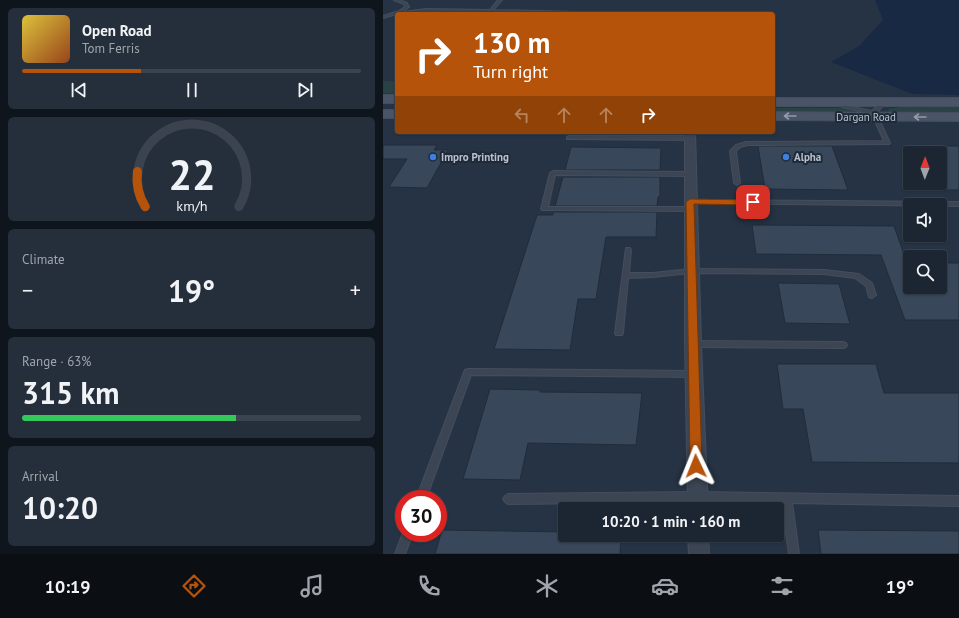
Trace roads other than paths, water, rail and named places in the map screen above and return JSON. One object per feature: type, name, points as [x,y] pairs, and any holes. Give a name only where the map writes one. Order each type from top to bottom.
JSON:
[{"type":"street","points":[[383,99],[395,99]]},
{"type":"street","name":"Dargan Road","points":[[775,102],[959,102]]},
{"type":"street","points":[[383,114],[395,114]]},
{"type":"street","name":"Dargan Road","points":[[775,116],[874,115],[959,117]]},
{"type":"street","points":[[689,135],[697,502]]},
{"type":"street","points":[[698,542],[699,554]]},
{"type":"lane","points":[[396,0],[406,2],[426,10],[439,12],[491,12],[499,0]]},
{"type":"lane","points":[[400,12],[404,10],[406,2]]},
{"type":"lane","points":[[411,12],[426,10]]},
{"type":"lane","points":[[384,17],[395,14]]},
{"type":"lane","points":[[737,183],[733,150],[738,146],[748,143],[887,143],[874,115],[845,106],[815,102]]},
{"type":"lane","points":[[874,115],[885,102]]},
{"type":"lane","points":[[569,138],[689,135]]},
{"type":"lane","points":[[690,174],[553,173],[544,209],[690,205],[959,204]]},
{"type":"lane","points":[[619,334],[628,250]]},
{"type":"lane","points":[[625,276],[691,271],[824,272],[857,276],[869,285],[872,295]]},
{"type":"lane","points":[[693,344],[843,345]]},
{"type":"lane","points":[[424,490],[468,372],[693,374]]},
{"type":"lane","points":[[508,498],[659,502]]},
{"type":"lane","points":[[715,502],[786,498],[959,501]]},
{"type":"lane","points":[[786,498],[794,554]]},
{"type":"lane","points":[[400,554],[405,542]]},
{"type":"water","points":[[875,0],[959,0],[959,95],[912,94],[831,62],[859,46],[883,20]]},
{"type":"place","name":"Impro Printing","points":[[433,157]]},
{"type":"place","name":"Alpha","points":[[786,157]]}]
